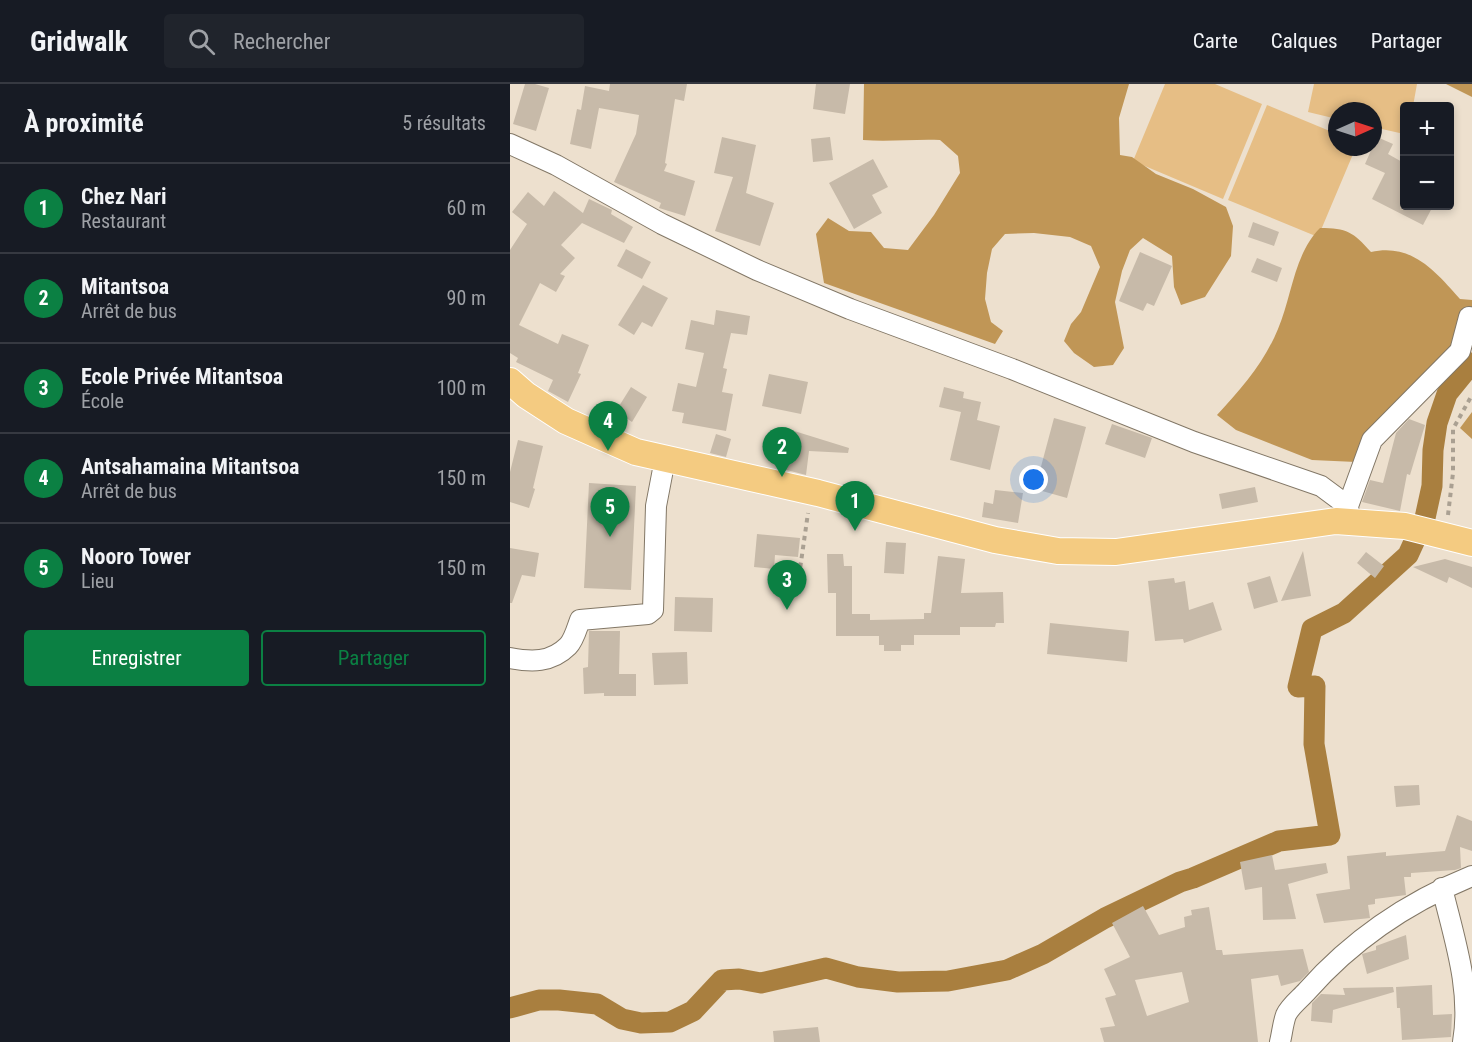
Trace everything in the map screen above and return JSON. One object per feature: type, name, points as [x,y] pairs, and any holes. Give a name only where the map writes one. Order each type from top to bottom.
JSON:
[{"type":"main road","points":[[510,381],[526,395],[566,421],[636,452],[818,494],[995,540],[1058,552],[1116,552],[1336,521],[1349,513],[1472,543]]},
{"type":"street","points":[[510,144],[556,165],[662,224],[758,270],[850,309],[1012,369],[1194,442],[1321,486],[1349,513],[1372,440],[1460,351],[1469,317]]},
{"type":"street","points":[[510,658],[531,662],[550,658],[569,646],[580,620],[648,614],[653,610],[656,506],[665,459]]},
{"type":"street","points":[[1280,1042],[1286,1014],[1331,967],[1386,920],[1442,888],[1472,876]]},
{"type":"street","points":[[1442,888],[1464,981],[1466,1026],[1463,1042]]},
{"type":"path","points":[[1423,530],[1448,518],[1453,473],[1453,429],[1472,394]]},
{"type":"path","points":[[799,576],[807,517]]},
{"type":"shaded area","points":[[864,84],[1129,84],[1119,118],[1120,155],[1132,157],[1156,174],[1193,189],[1226,207],[1233,226],[1231,256],[1205,297],[1181,305],[1174,287],[1172,256],[1143,238],[1130,250],[1122,271],[1115,302],[1124,348],[1113,365],[1094,367],[1074,353],[1064,341],[1071,324],[1081,312],[1100,267],[1091,246],[1070,237],[1034,233],[1005,234],[992,249],[985,299],[991,322],[1003,331],[995,344],[824,283],[816,234],[828,218],[849,231],[871,232],[884,248],[908,250],[934,215],[960,173],[958,156],[940,140],[863,140]]},
{"type":"shaded area","points":[[1165,84],[1215,84],[1262,104],[1223,199],[1133,161]]},
{"type":"shaded area","points":[[1314,84],[1417,84],[1414,102],[1400,102],[1400,133],[1382,129],[1382,102],[1328,102],[1328,117],[1308,112]]},
{"type":"shaded area","points":[[1446,84],[1472,84],[1472,97]]},
{"type":"shaded area","points":[[1267,105],[1328,130],[1328,156],[1352,156],[1318,237],[1228,200]]},
{"type":"shaded area","points":[[1320,228],[1349,232],[1371,252],[1386,250],[1411,256],[1432,269],[1460,299],[1472,300],[1472,338],[1356,462],[1312,460],[1236,430],[1217,415],[1244,385],[1266,353],[1283,316],[1304,250]]},
{"type":"shaded area","points":[[1472,412],[1472,439],[1460,428]]},
{"type":"building","points":[[525,84],[549,88],[536,131],[513,124]]},
{"type":"building","points":[[610,84],[687,84],[684,101],[675,99],[665,163],[667,164],[664,171],[695,181],[685,216],[659,208],[661,203],[614,182],[636,134],[639,115],[599,108],[591,149],[570,144],[577,109],[581,110],[585,86],[609,91]]},
{"type":"building","points":[[816,84],[850,84],[845,114],[813,109]]},
{"type":"building","points":[[722,137],[756,145],[746,193],[774,203],[760,246],[715,231],[733,177],[714,173]]},
{"type":"building","points":[[830,137],[833,160],[813,162],[811,139]]},
{"type":"building","points":[[1382,139],[1393,144],[1388,154],[1400,161],[1400,210],[1431,210],[1423,225],[1372,199],[1385,173],[1365,164],[1369,156],[1382,156]]},
{"type":"building","points":[[873,159],[888,187],[872,195],[882,213],[854,229],[829,183]]},
{"type":"building","points":[[554,191],[583,213],[589,199],[612,210],[611,214],[633,227],[624,243],[582,223],[561,245],[575,258],[560,274],[565,276],[556,292],[540,283],[519,325],[558,344],[562,334],[589,345],[578,373],[581,374],[568,402],[548,391],[553,380],[516,362],[518,358],[510,353],[510,250],[527,224],[512,212],[528,192],[544,206]]},
{"type":"building","points":[[1253,222],[1279,232],[1274,246],[1248,237]]},
{"type":"building","points":[[626,249],[651,262],[642,279],[617,266]]},
{"type":"building","points":[[1140,252],[1172,266],[1154,306],[1147,303],[1143,311],[1119,301]]},
{"type":"building","points":[[1257,258],[1282,268],[1277,282],[1251,272]]},
{"type":"building","points":[[643,285],[668,298],[652,327],[642,322],[634,335],[618,325]]},
{"type":"building","points":[[716,310],[750,316],[747,335],[731,333],[723,368],[727,369],[722,392],[733,394],[726,431],[682,423],[684,413],[672,411],[678,383],[696,387],[704,353],[685,349],[691,320],[714,325]]},
{"type":"building","points":[[769,374],[808,382],[801,414],[762,406]]},
{"type":"building","points":[[631,387],[647,397],[632,422],[616,411]]},
{"type":"building","points":[[944,387],[964,392],[963,398],[981,402],[977,420],[1000,426],[990,470],[950,460],[961,412],[939,407]]},
{"type":"building","points":[[1054,418],[1086,427],[1067,498],[1035,489]]},
{"type":"building","points":[[1409,419],[1425,425],[1410,475],[1407,474],[1400,511],[1362,502],[1370,480],[1383,483],[1396,433]]},
{"type":"building","points":[[1112,424],[1152,438],[1145,458],[1105,444]]},
{"type":"building","points":[[791,430],[849,448],[848,453],[809,451],[806,475],[779,468]]},
{"type":"building","points":[[716,434],[731,439],[726,457],[710,453]]},
{"type":"building","points":[[518,440],[543,446],[529,508],[510,502],[510,472]]},
{"type":"building","points":[[589,483],[636,486],[631,590],[584,588]]},
{"type":"building","points":[[1255,487],[1258,502],[1222,509],[1219,494]]},
{"type":"building","points":[[995,490],[1023,493],[1018,523],[982,517],[984,502],[993,504]]},
{"type":"building","points":[[757,534],[800,538],[798,557],[775,555],[774,569],[754,567]]},
{"type":"building","points":[[886,542],[906,543],[904,574],[884,573]]},
{"type":"building","points":[[510,548],[539,553],[535,577],[522,575],[512,603],[510,603]]},
{"type":"building","points":[[1303,551],[1311,596],[1281,601]]},
{"type":"building","points":[[1366,552],[1384,566],[1375,578],[1357,563]]},
{"type":"building","points":[[827,554],[843,554],[844,566],[852,566],[852,614],[870,614],[870,620],[924,619],[924,613],[931,613],[938,556],[965,559],[961,593],[1003,592],[1004,623],[996,623],[995,627],[960,627],[960,635],[914,635],[914,645],[901,645],[901,651],[884,651],[884,645],[879,645],[879,636],[836,636],[836,593],[828,593]]},
{"type":"building","points":[[1445,559],[1472,567],[1472,588],[1449,577],[1447,583],[1413,567]]},
{"type":"building","points":[[1270,576],[1278,602],[1254,609],[1247,583]]},
{"type":"building","points":[[1174,578],[1175,583],[1185,581],[1189,610],[1213,602],[1222,630],[1184,643],[1183,639],[1155,641],[1148,581]]},
{"type":"building","points":[[675,597],[713,598],[712,632],[674,631]]},
{"type":"building","points":[[1050,623],[1129,631],[1127,662],[1047,654]]},
{"type":"building","points":[[589,631],[620,631],[619,674],[636,674],[636,696],[584,694],[583,668],[588,667]]},
{"type":"building","points":[[687,652],[688,684],[654,685],[652,653]]},
{"type":"building","points":[[1419,785],[1420,805],[1396,807],[1394,786]]},
{"type":"building","points":[[1457,815],[1472,821],[1472,851],[1460,847],[1461,868],[1411,873],[1411,877],[1404,877],[1406,895],[1375,899],[1375,904],[1368,905],[1370,918],[1324,923],[1316,894],[1350,889],[1347,856],[1386,852],[1386,856],[1445,851]]},
{"type":"building","points":[[1272,855],[1275,870],[1326,863],[1328,873],[1288,884],[1296,919],[1263,920],[1262,887],[1245,890],[1240,862]]},
{"type":"building","points":[[1143,906],[1159,935],[1185,927],[1184,917],[1192,915],[1191,910],[1209,907],[1216,950],[1222,950],[1223,955],[1303,949],[1309,972],[1300,981],[1281,986],[1278,975],[1251,979],[1258,1042],[1104,1042],[1100,1028],[1115,1026],[1105,998],[1116,995],[1104,969],[1130,957],[1112,923]],"holes":[[[1182,972],[1189,1002],[1147,1016],[1135,980]]]},
{"type":"building","points":[[1406,935],[1409,959],[1367,974],[1362,954],[1376,950],[1376,946]]},
{"type":"building","points":[[1432,985],[1433,1015],[1452,1014],[1451,1037],[1402,1040],[1396,987]]},
{"type":"building","points":[[1393,987],[1394,992],[1333,1010],[1332,1023],[1311,1021],[1312,1003],[1321,994],[1345,995],[1343,988]]},
{"type":"building","points":[[818,1027],[820,1042],[774,1042],[773,1031]]},
{"type":"waterway","points":[[510,1008],[539,1000],[559,1000],[597,1004],[622,1019],[641,1023],[670,1022],[693,1011],[722,980],[739,979],[761,983],[826,968],[858,977],[898,982],[948,981],[1007,970],[1043,954],[1105,918],[1180,882],[1279,841],[1330,835],[1314,744],[1315,686],[1298,687],[1312,629],[1344,613],[1408,555],[1425,518],[1432,486],[1433,450],[1437,423],[1447,394],[1472,363]]},
{"type":"place","name":"Antsahamaina Mitantsoa","points":[[608,451]]},
{"type":"place","name":"Mitantsoa","points":[[782,477]]},
{"type":"place","name":"Chez Nari","points":[[855,531]]},
{"type":"place","name":"Nooro Tower","points":[[610,537]]},
{"type":"place","name":"Ecole Privée Mitantsoa","points":[[787,610]]}]
